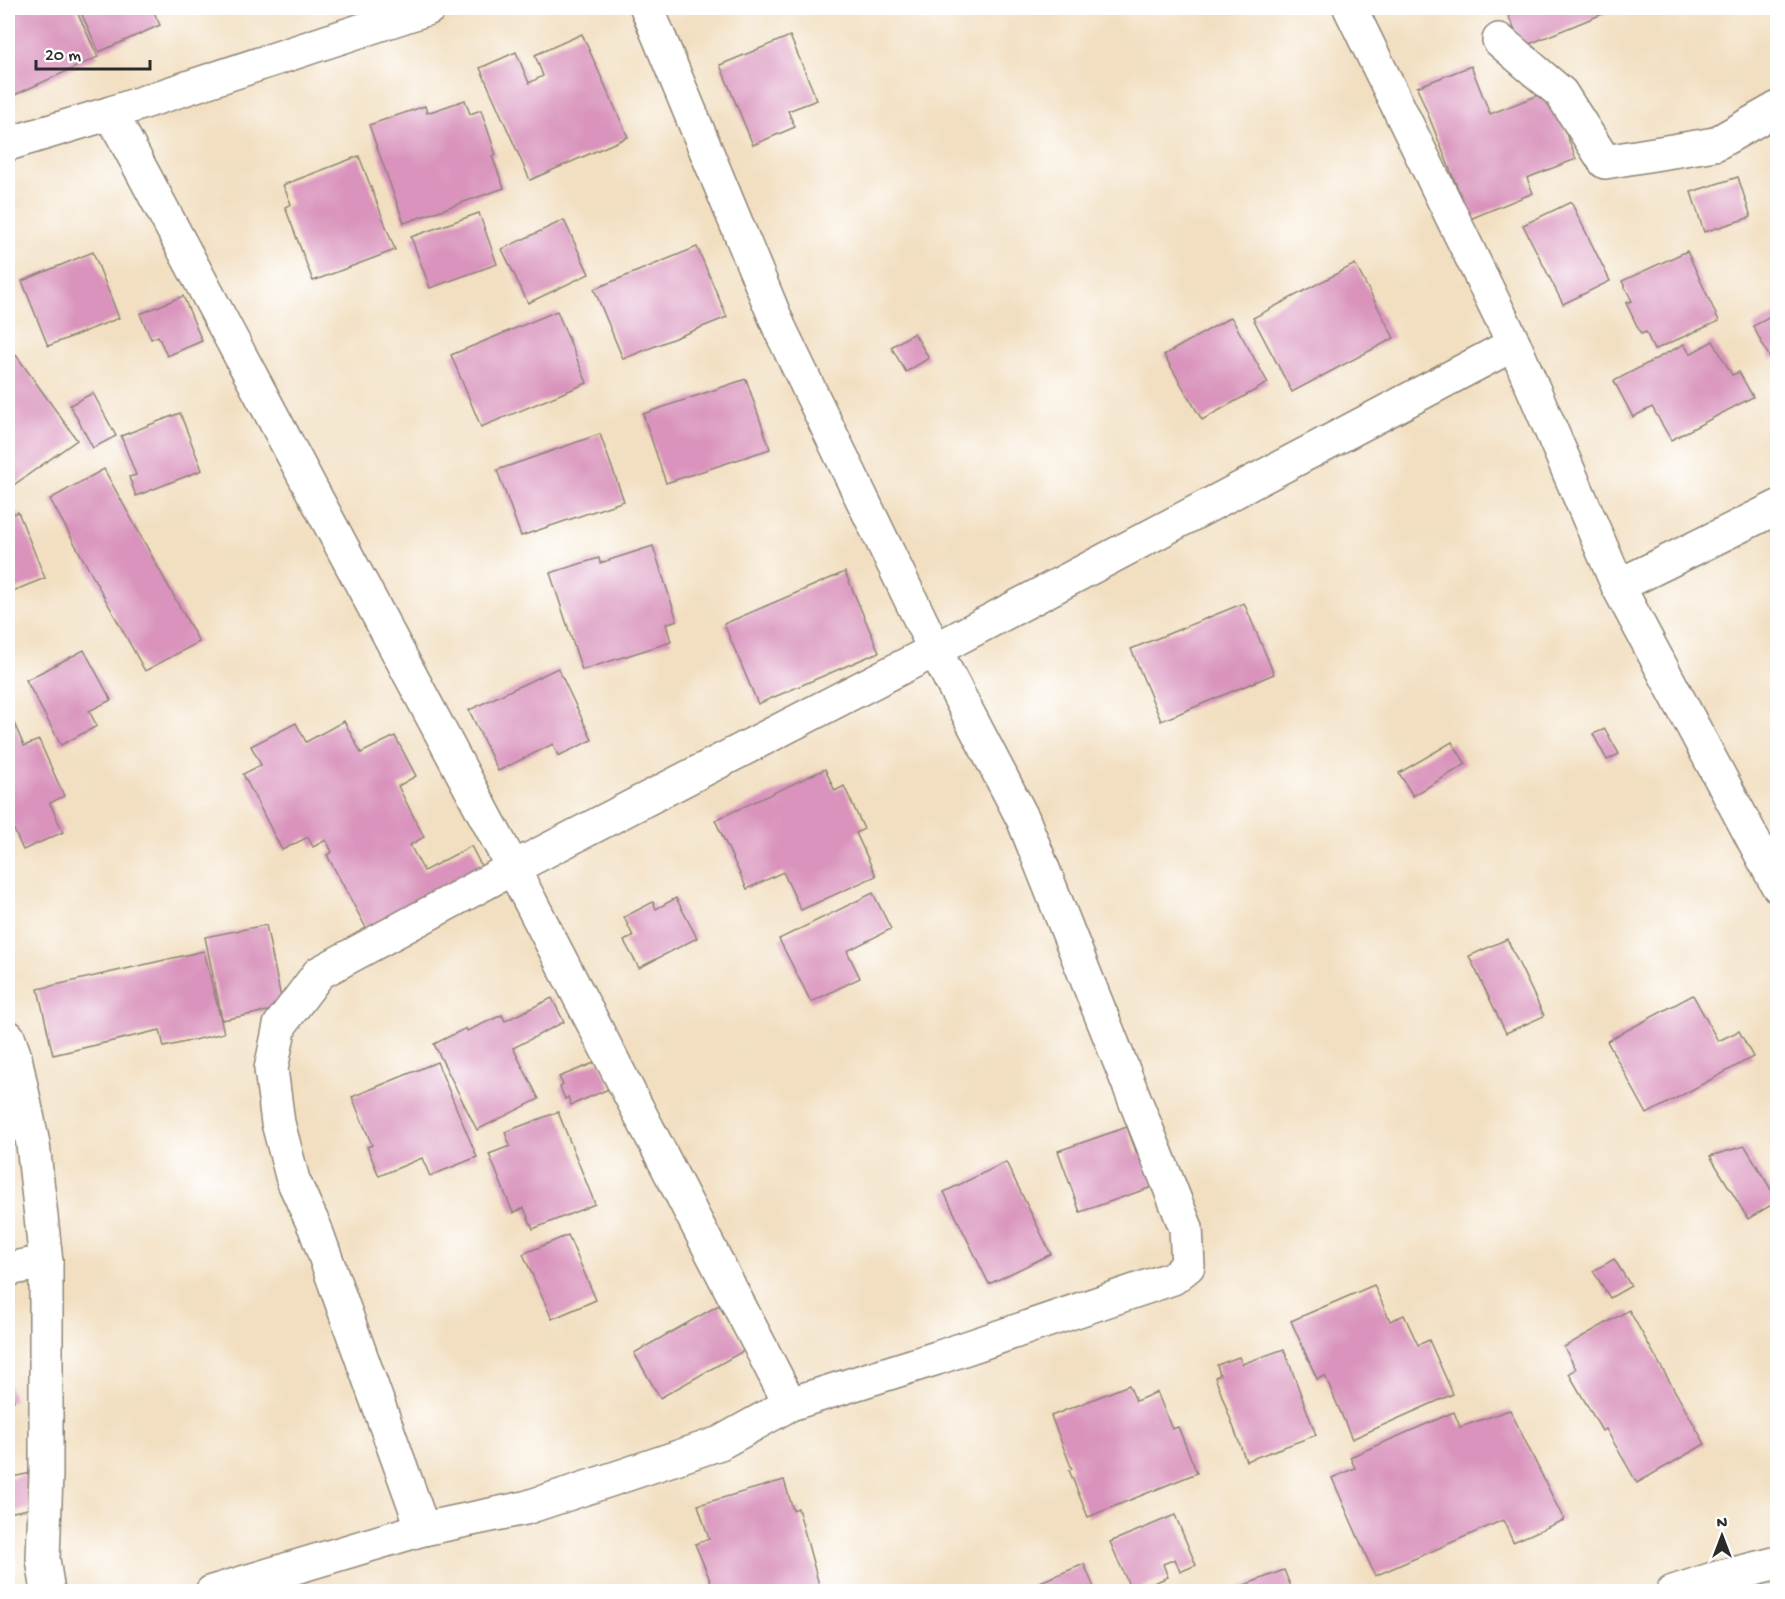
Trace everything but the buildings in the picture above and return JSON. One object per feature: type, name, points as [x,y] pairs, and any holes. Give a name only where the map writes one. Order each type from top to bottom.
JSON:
[{"type":"street","points":[[8,144],[111,113],[429,8]]},
{"type":"street","points":[[212,1592],[423,1529],[525,1508],[720,1443],[790,1404],[936,1358],[1173,1278],[1188,1266],[1186,1228],[1023,819],[935,650],[780,329],[647,8]]},
{"type":"street","points":[[1350,8],[1514,345],[1618,586],[1778,886]]},
{"type":"street","points":[[1499,40],[1561,93],[1605,162],[1715,144],[1778,108]]},
{"type":"street","points":[[111,113],[513,868],[790,1404]]},
{"type":"street","points":[[423,1529],[315,1228],[293,1180],[278,1123],[271,1069],[280,1025],[318,972],[1514,345]]},
{"type":"street","points":[[1618,586],[1778,507]]},
{"type":"street","points":[[8,1037],[15,1056],[33,1144],[46,1262],[46,1474],[43,1559],[48,1592]]},
{"type":"street","points":[[8,1269],[46,1262]]},
{"type":"street","points":[[1673,1592],[1713,1579],[1778,1563]]}]
